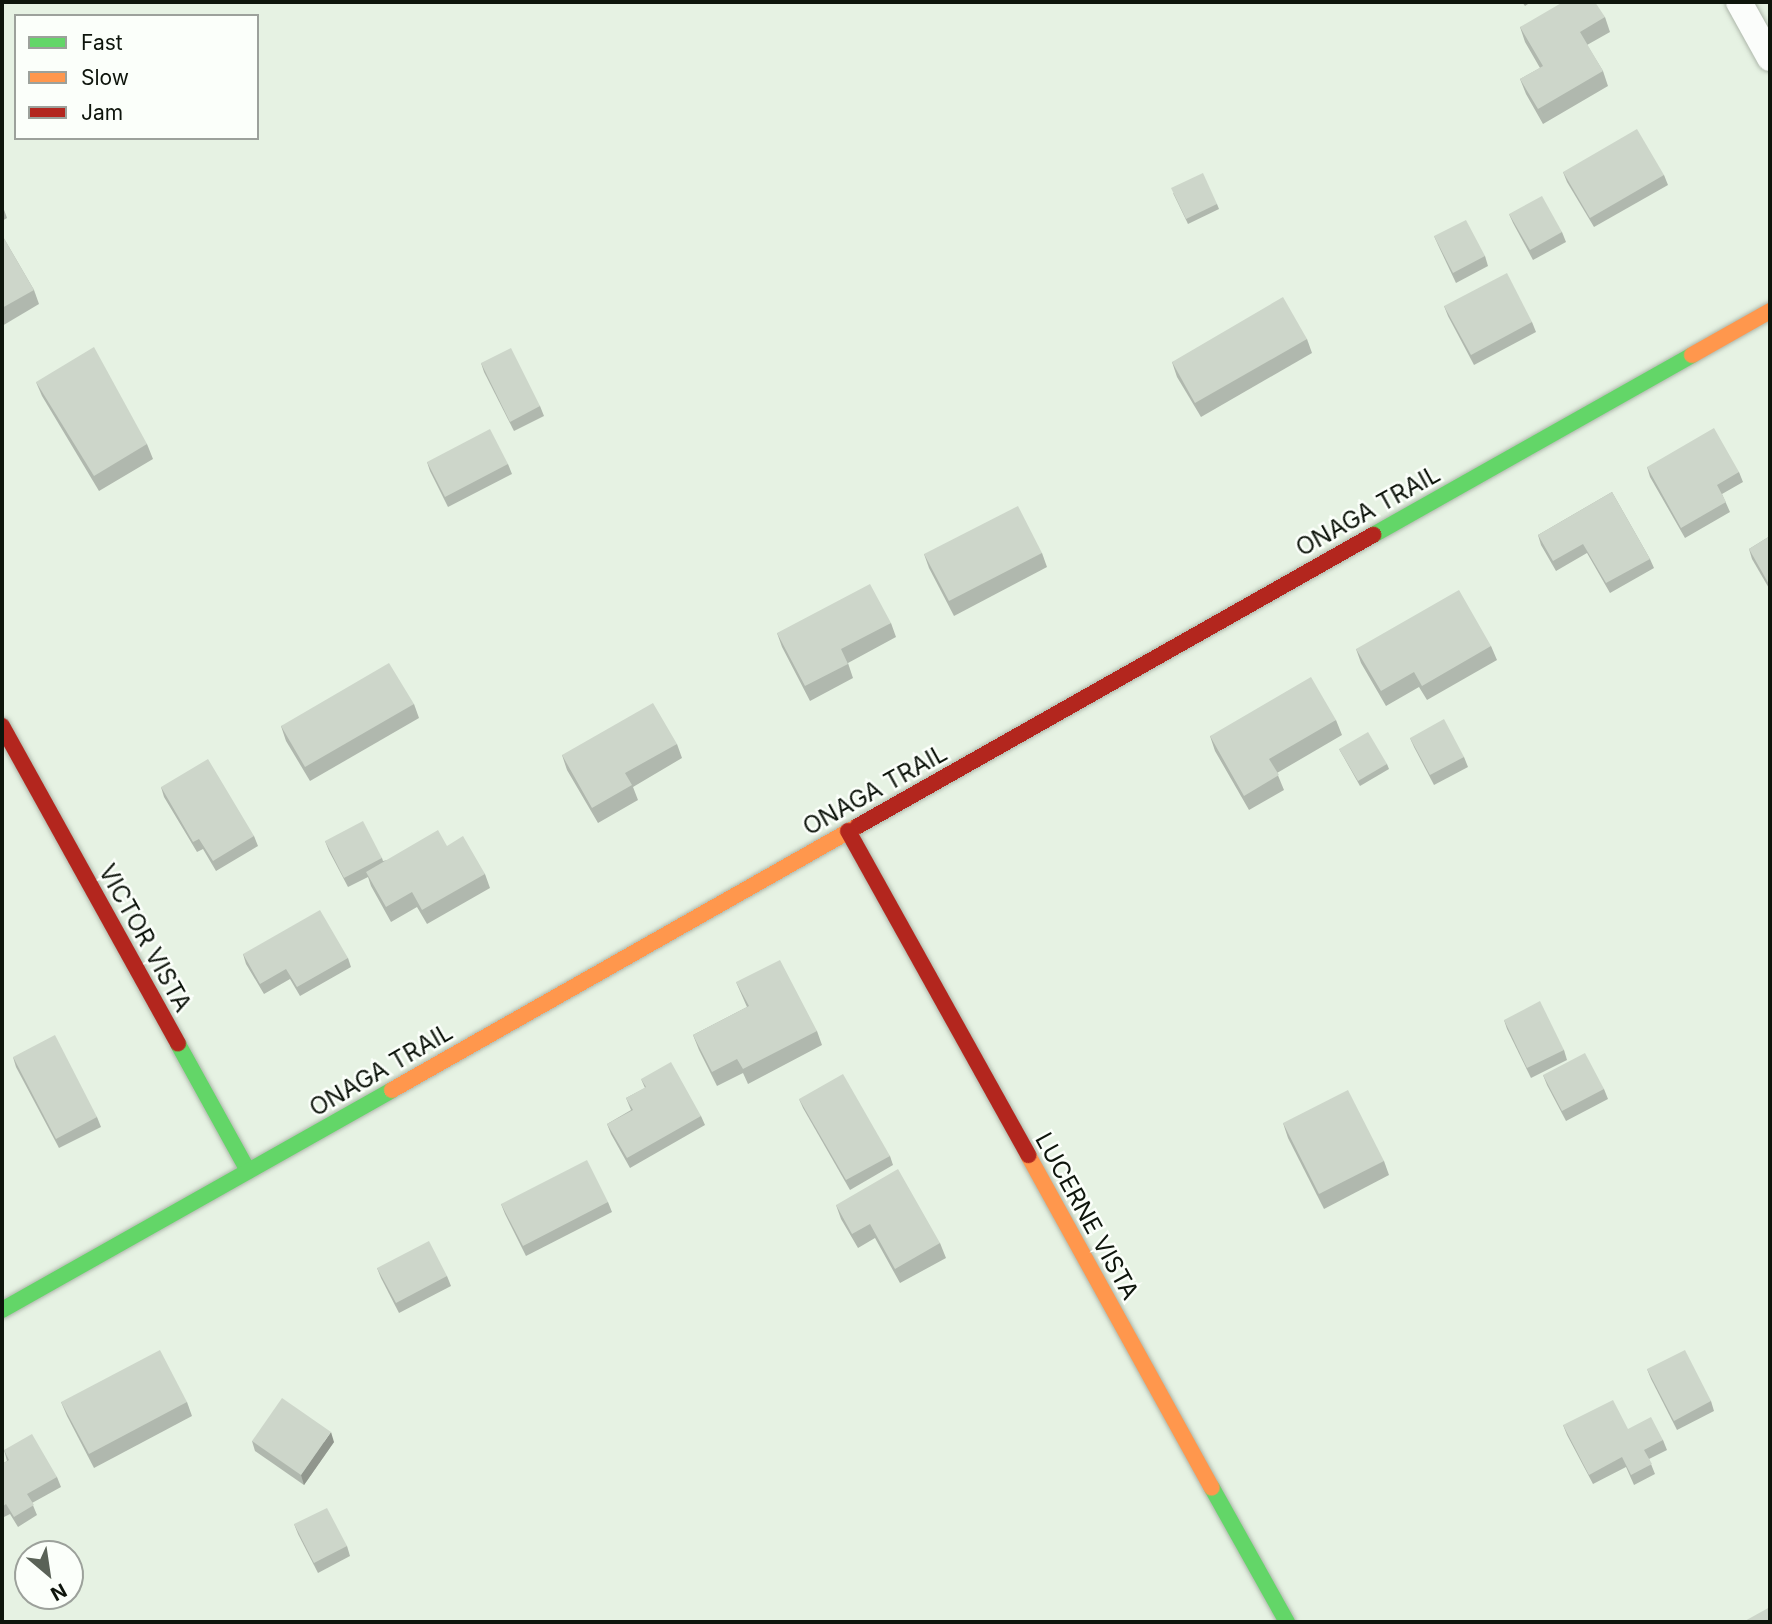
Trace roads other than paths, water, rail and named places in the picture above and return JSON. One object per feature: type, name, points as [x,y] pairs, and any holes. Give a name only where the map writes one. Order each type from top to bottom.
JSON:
[{"type":"street","points":[[1739,2],[1770,58]]},
{"type":"street","name":"ONAGA TRAIL","points":[[2,1310],[1770,311]]},
{"type":"street","name":"VICTOR VISTA","points":[[2,726],[248,1171]]},
{"type":"street","name":"LUCERNE VISTA","points":[[848,831],[1287,1622]]}]
